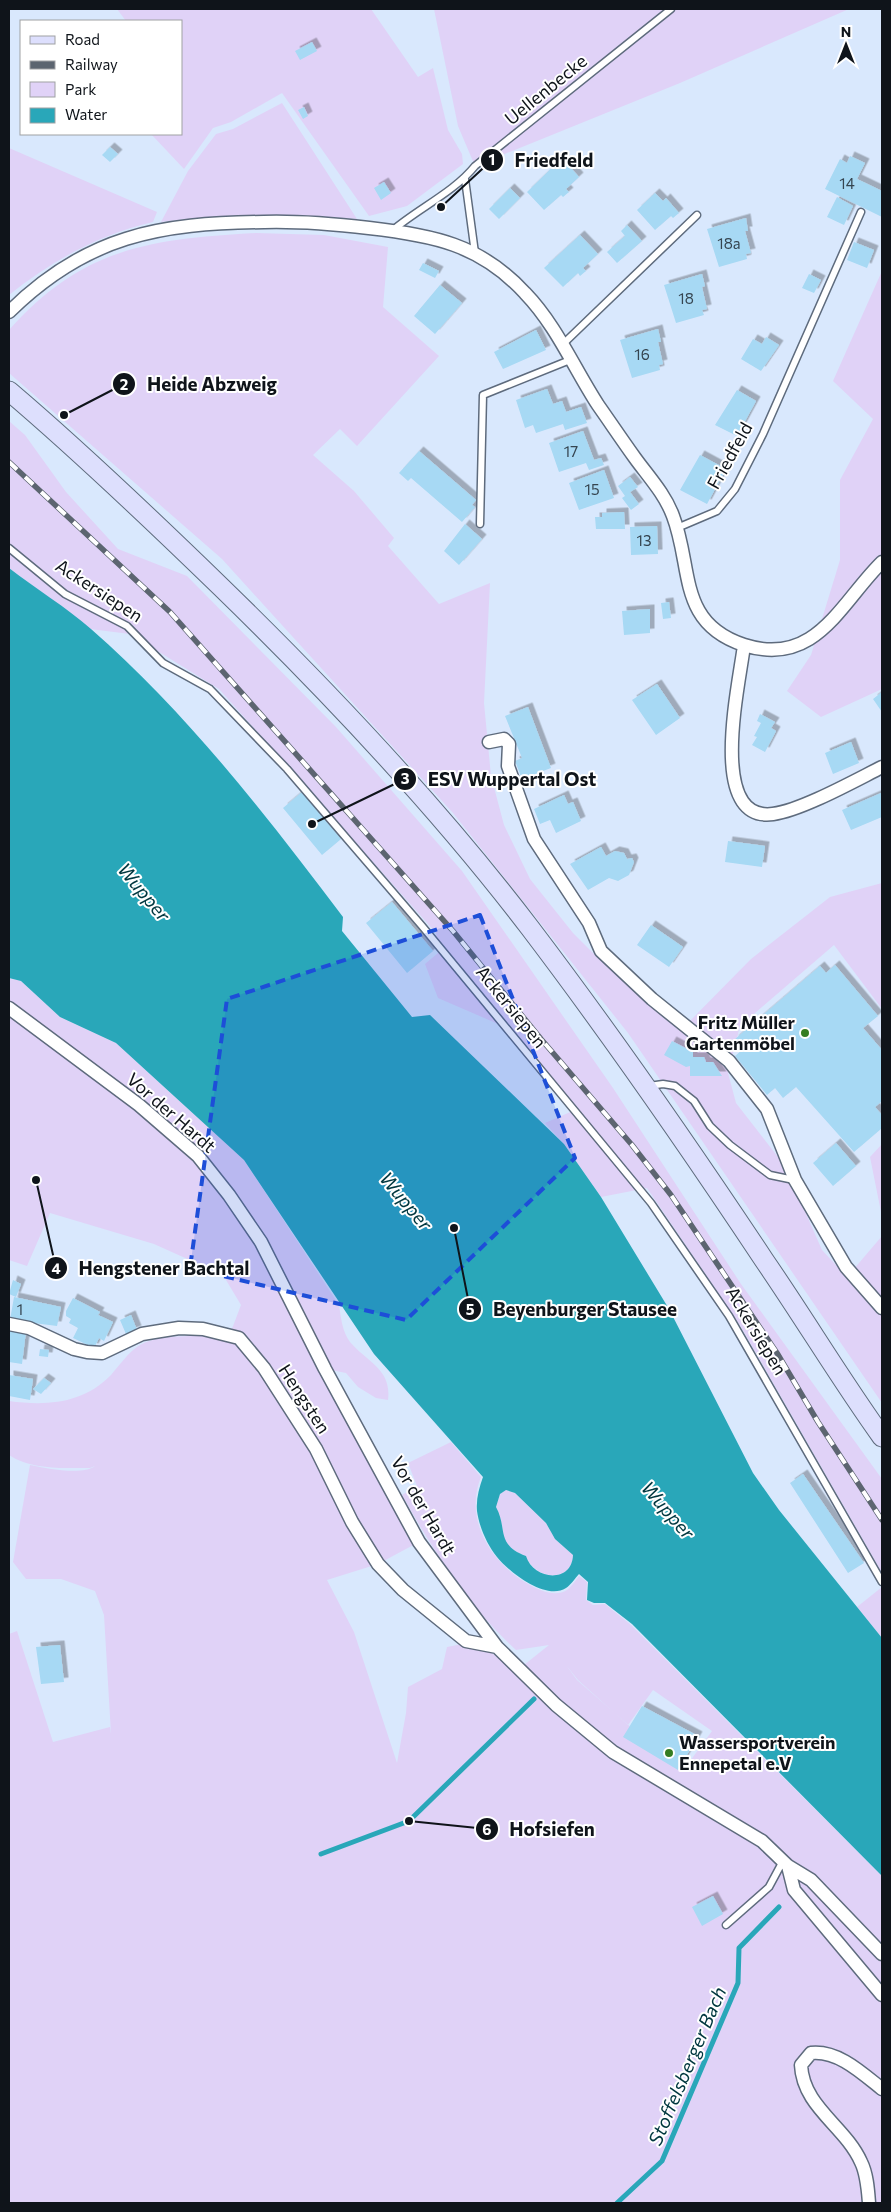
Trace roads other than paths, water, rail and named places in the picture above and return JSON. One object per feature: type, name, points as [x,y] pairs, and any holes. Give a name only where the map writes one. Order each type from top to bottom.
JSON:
[{"type":"main road","points":[[9,391],[160,528],[310,675],[353,720],[494,884],[646,1087],[727,1203],[882,1437]]},
{"type":"street","points":[[9,312],[38,284],[76,259],[104,246],[151,233],[206,225],[269,222],[313,223],[393,230],[441,239],[475,253],[503,272],[527,294],[562,345],[607,417],[663,497],[677,528],[687,583],[702,617],[729,639],[744,645],[774,650],[795,646],[814,637],[839,614],[882,562]]},
{"type":"street","points":[[744,645],[731,752],[736,788],[744,806],[759,814],[782,812],[882,767]]},
{"type":"street","points":[[488,742],[504,739],[510,744],[508,766],[534,839],[589,923],[601,952],[652,999],[729,1061],[767,1109],[796,1180],[846,1267],[882,1308]]},
{"type":"street","name":"Vor der Hardt","points":[[9,1008],[139,1105],[198,1156],[229,1195],[261,1242],[325,1369],[419,1542],[497,1647],[556,1705],[613,1752],[762,1841],[786,1863],[811,1880],[882,1954]]},
{"type":"street","name":"Hengsten","points":[[9,1324],[29,1328],[74,1348],[87,1352],[102,1353],[142,1334],[179,1328],[203,1329],[239,1338],[264,1368],[316,1449],[352,1522],[378,1564],[403,1590],[466,1642],[497,1647]]},
{"type":"street","points":[[786,1863],[794,1890],[882,1995]]},
{"type":"street","points":[[869,2203],[868,2187],[862,2162],[808,2092],[803,2082],[801,2065],[810,2053],[819,2052],[847,2062],[882,2088]]},
{"type":"lane","name":"Uellenbecke","points":[[393,230],[412,214],[465,179],[475,166],[671,9]]},
{"type":"lane","points":[[465,179],[475,253]]},
{"type":"lane","name":"Friedfeld","points":[[677,528],[717,511],[735,490],[763,434],[861,212]]},
{"type":"lane","points":[[562,345],[697,215]]},
{"type":"lane","points":[[480,524],[483,395],[570,360]]},
{"type":"lane","name":"Ackersiepen","points":[[9,548],[65,594],[127,626],[163,663],[210,689],[286,769],[422,926],[651,1203],[729,1316],[882,1582]]},
{"type":"lane","points":[[646,1087],[663,1084],[674,1086],[694,1101],[710,1126],[730,1145],[770,1174],[796,1180]]},
{"type":"lane","points":[[726,1925],[769,1887],[786,1863]]},
{"type":"water","name":"Wupper","points":[[9,568],[91,629],[127,662],[193,731],[285,841],[343,917],[342,931],[412,1017],[430,1015],[564,1144],[601,1197],[669,1309],[753,1473],[779,1510],[882,1638],[882,1876],[632,1624],[605,1603],[594,1603],[587,1600],[588,1582],[579,1574],[566,1588],[558,1591],[548,1591],[528,1583],[503,1563],[493,1552],[487,1541],[478,1517],[477,1498],[483,1477],[374,1354],[244,1160],[116,1043],[60,1017],[21,981],[9,978]],"holes":[[[506,1490],[515,1493],[546,1523],[555,1539],[573,1555],[571,1564],[566,1571],[560,1574],[544,1574],[536,1570],[526,1556],[516,1551],[506,1541],[496,1507],[500,1494]]]},
{"type":"waterway","points":[[321,1854],[409,1821],[534,1699]]},
{"type":"waterway","name":"Stoffelsberger Bach","points":[[617,2203],[662,2161],[738,1983],[739,1948],[779,1907]]},
{"type":"railway","points":[[9,462],[170,612],[453,931],[541,1039],[632,1145],[671,1195],[777,1353],[818,1422],[882,1520]]},
{"type":"place","name":"Friedfeld","points":[[441,207]]},
{"type":"place","name":"Heide Abzweig","points":[[64,415]]},
{"type":"place","name":"ESV Wuppertal Ost","points":[[312,824]]},
{"type":"place","name":"Fritz Müller Gartenmöbel","points":[[805,1033]]},
{"type":"place","name":"Hengstener Bachtal","points":[[36,1180]]},
{"type":"place","name":"Beyenburger Stausee","points":[[454,1228]]},
{"type":"place","name":"Wassersportverein Ennepetal e.V","points":[[669,1753]]},
{"type":"place","name":"Hofsiefen","points":[[409,1821]]}]
